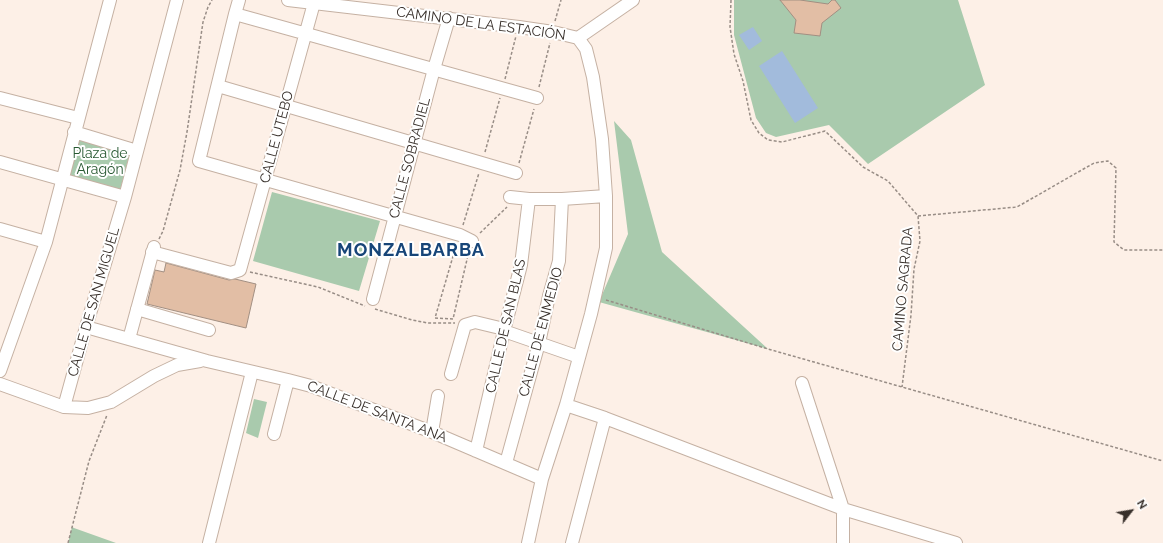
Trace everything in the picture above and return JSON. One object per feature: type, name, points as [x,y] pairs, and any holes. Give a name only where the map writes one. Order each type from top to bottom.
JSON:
[{"type":"street","points":[[0,371],[46,242],[110,0]]},
{"type":"street","points":[[0,162],[125,197],[177,0]]},
{"type":"street","points":[[239,0],[199,161],[395,216],[460,235],[472,240]]},
{"type":"street","name":"CAMINO DE LA ESTACIÓN","points":[[288,0],[519,27],[553,32],[578,38]]},
{"type":"street","points":[[528,543],[542,479],[566,405],[594,300],[606,248],[606,196],[602,139],[593,77],[586,49],[578,38],[633,0]]},
{"type":"street","name":"CALLE UTEBO","points":[[240,270],[314,3]]},
{"type":"street","points":[[235,14],[537,98]]},
{"type":"street","name":"CALLE SOBRADIEL","points":[[373,299],[449,18]]},
{"type":"street","points":[[218,86],[285,107],[516,173]]},
{"type":"street","points":[[0,98],[78,118]]},
{"type":"street","points":[[74,132],[137,151]]},
{"type":"street","points":[[510,197],[529,199],[562,199],[606,196]]},
{"type":"street","name":"CALLE DE SAN MIGUEL","points":[[64,407],[125,197]]},
{"type":"street","name":"CALLE DE SAN BLAS","points":[[476,451],[504,330],[521,265],[529,199]]},
{"type":"street","name":"CALLE DE ENMEDIO","points":[[506,463],[539,343],[549,296],[560,261],[562,199]]},
{"type":"street","points":[[0,229],[46,242]]},
{"type":"street","points":[[129,339],[153,250],[231,273],[240,270]]},
{"type":"street","points":[[137,309],[208,330]]},
{"type":"street","points":[[451,374],[465,325],[475,322],[504,330],[579,357]]},
{"type":"street","name":"CALLE DE SANTA ANA","points":[[86,328],[207,361],[311,386],[432,432],[542,479]]},
{"type":"street","points":[[154,376],[163,366],[166,349]]},
{"type":"street","points":[[0,384],[64,407],[88,408],[111,402],[154,376],[177,365],[207,361]]},
{"type":"street","points":[[209,543],[252,372]]},
{"type":"street","points":[[274,434],[288,380]]},
{"type":"street","points":[[802,383],[843,509],[843,543]]},
{"type":"street","points":[[432,432],[438,396]]},
{"type":"street","points":[[566,405],[605,418],[843,509],[950,542]]},
{"type":"street","points":[[572,543],[605,418]]},
{"type":"path","points":[[153,250],[163,231],[180,170],[203,22],[212,0]]},
{"type":"path","points":[[516,173],[537,98],[561,0]]},
{"type":"path","name":"CAMINO SAGRADA","points":[[731,0],[730,27],[734,54],[743,81],[751,120],[759,133],[768,140],[782,142],[825,130],[863,167],[888,181],[918,216],[920,241],[914,269],[910,323],[902,387]]},
{"type":"path","points":[[510,197],[507,208],[470,243],[453,319],[435,318],[482,164],[519,27]]},
{"type":"path","points":[[918,216],[1017,207],[1094,163],[1108,161],[1116,168],[1114,242],[1124,250],[1163,250]]},
{"type":"path","points":[[240,270],[318,287],[370,307],[428,324],[452,322]]},
{"type":"path","points":[[594,300],[610,301],[768,349],[1163,461]]},
{"type":"path","points":[[68,543],[89,461],[111,402]]},
{"type":"green space","points":[[734,0],[958,0],[985,85],[868,164],[829,125],[776,137],[766,133],[756,118],[734,35]]},
{"type":"green space","points":[[614,121],[631,140],[662,252],[768,349],[599,302],[628,234]]},
{"type":"green space","name":"Plaza de Aragón","points":[[80,133],[131,149],[120,190],[69,176]]},
{"type":"green space","points":[[272,192],[380,221],[359,291],[253,261]]},
{"type":"green space","points":[[254,399],[267,402],[258,438],[246,433]]},
{"type":"green space","points":[[72,527],[74,528],[116,543],[68,543]]},
{"type":"water","points":[[753,27],[762,41],[749,50],[739,35]]},
{"type":"water","points":[[782,51],[818,108],[795,123],[759,66]]},
{"type":"building","points":[[780,0],[800,0],[828,4],[832,0],[835,0],[841,8],[822,23],[820,36],[794,33],[796,20]]},
{"type":"building","points":[[166,263],[229,280],[235,279],[256,284],[246,328],[147,304],[155,270],[164,272]]},
{"type":"district","name":"MONZALBARBA","points":[[411,251]]}]
